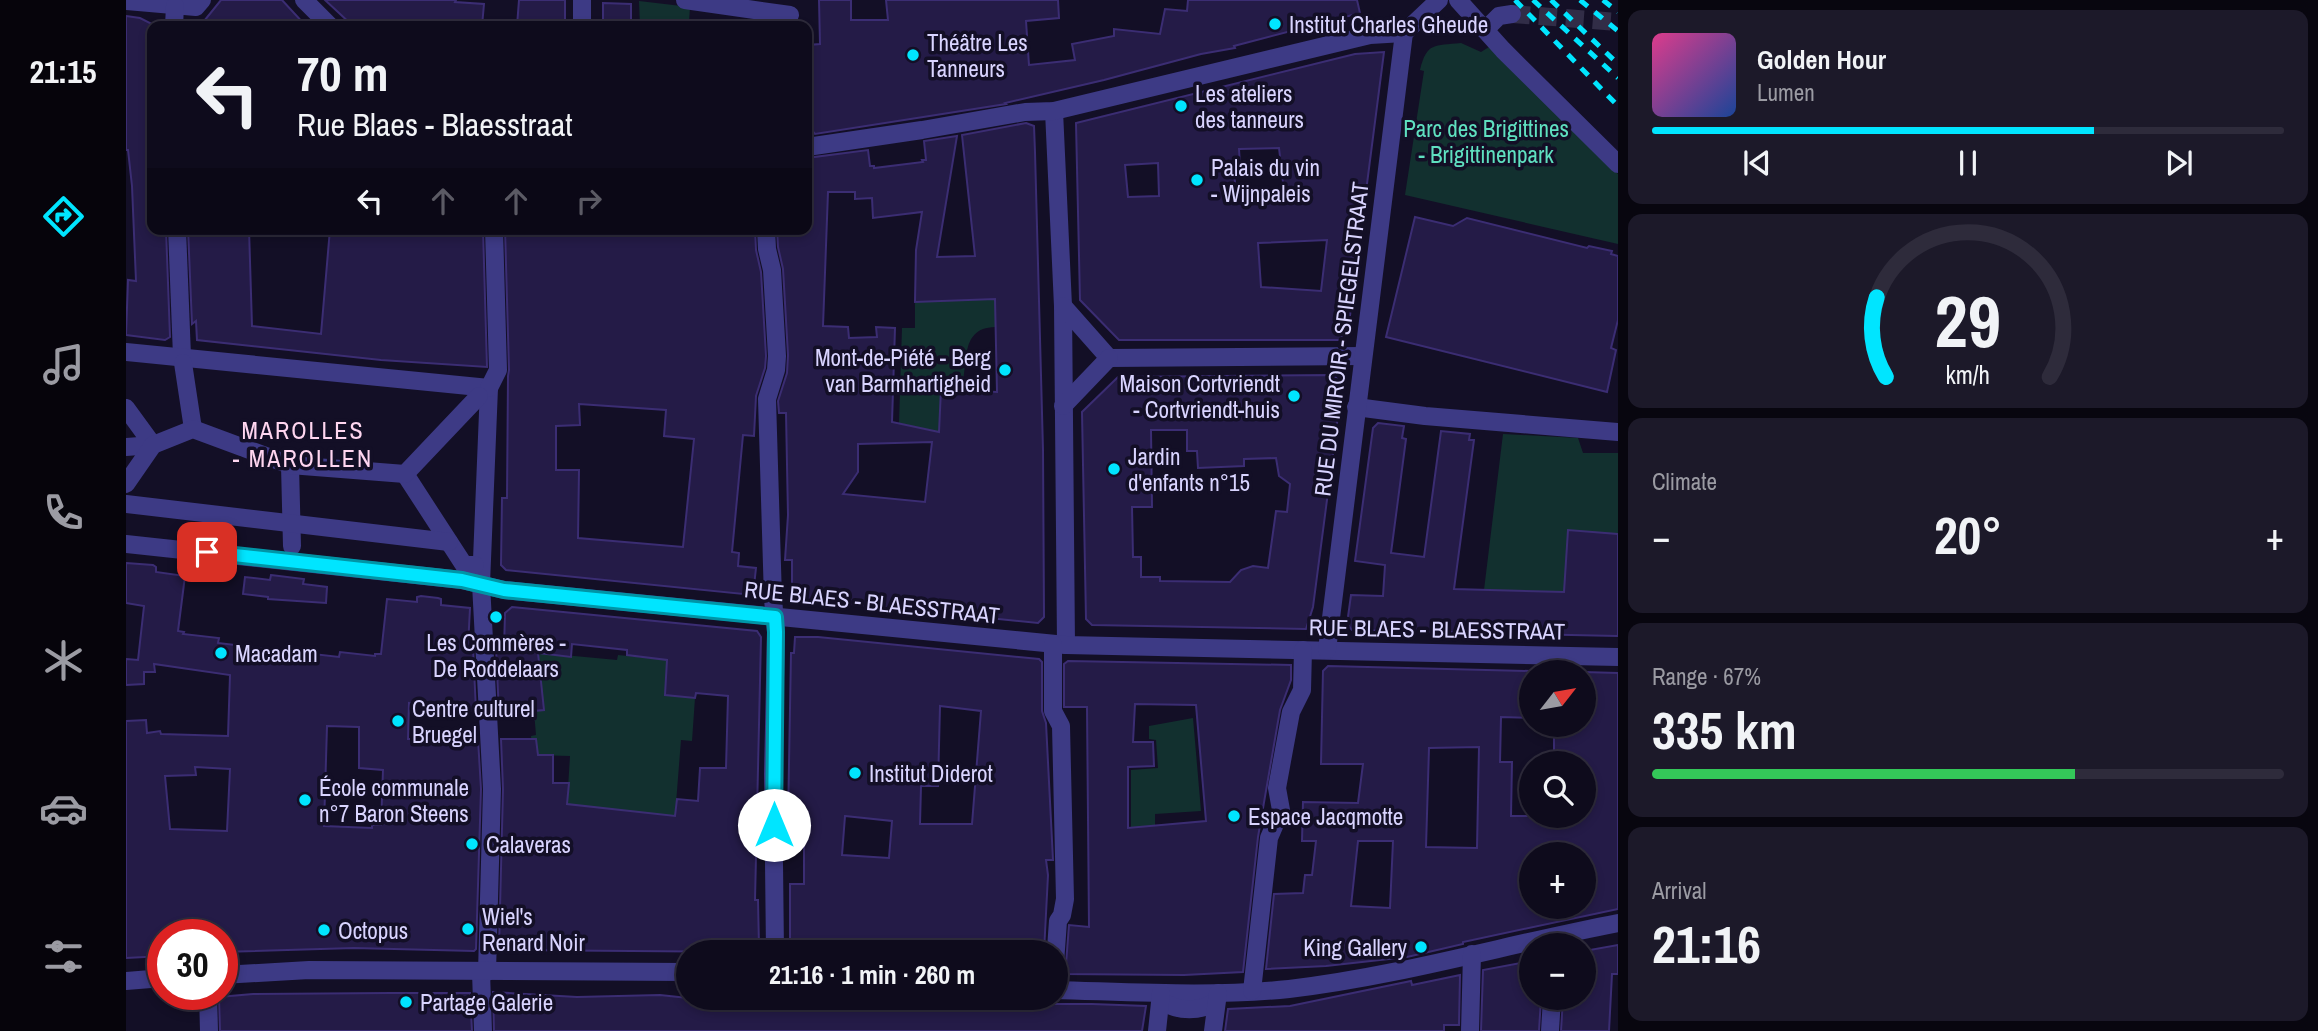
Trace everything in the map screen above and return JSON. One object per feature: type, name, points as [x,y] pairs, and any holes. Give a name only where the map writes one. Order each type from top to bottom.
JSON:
[{"type":"street","points":[[126,1],[197,6],[202,0]]},
{"type":"street","points":[[304,0],[325,21]]},
{"type":"street","points":[[582,0],[582,21]]},
{"type":"street","points":[[685,0],[790,14]]},
{"type":"street","points":[[812,146],[1026,112],[1054,111],[1370,35],[1404,33],[1439,0]]},
{"type":"street","points":[[1458,0],[1503,50],[1618,164]]},
{"type":"street","points":[[174,21],[175,6]]},
{"type":"street","points":[[1485,30],[1499,16],[1512,14]]},
{"type":"street","name":"RUE DU MIROIR - SPIEGELSTRAAT","points":[[1326,650],[1404,33]]},
{"type":"street","points":[[1054,111],[1063,406],[1059,645],[1053,710],[1061,726],[1065,899],[1058,921],[1057,940]]},
{"type":"street","points":[[177,235],[182,360],[193,429]]},
{"type":"street","points":[[405,474],[484,392],[498,370],[494,235]]},
{"type":"street","points":[[766,235],[772,270],[777,356],[768,399],[775,617],[775,940]]},
{"type":"street","points":[[1062,306],[1109,358]]},
{"type":"street","points":[[126,352],[484,392]]},
{"type":"street","points":[[1063,406],[1109,358],[1363,356]]},
{"type":"street","points":[[483,1031],[492,789],[481,584],[484,392]]},
{"type":"street","points":[[1356,407],[1516,425],[1618,432]]},
{"type":"street","points":[[126,408],[153,445]]},
{"type":"street","points":[[126,447],[153,445],[193,429],[290,465],[405,474]]},
{"type":"street","points":[[126,484],[153,445]]},
{"type":"street","points":[[290,465],[292,546]]},
{"type":"street","points":[[405,474],[468,567]]},
{"type":"street","points":[[126,504],[449,542]]},
{"type":"street","name":"RUE BLAES - BLAESSTRAAT","points":[[126,544],[481,584],[504,590],[1059,645],[1618,657]]},
{"type":"street","points":[[1252,991],[1269,838],[1282,810],[1277,788],[1291,712],[1303,690],[1303,650]]},
{"type":"street","points":[[1581,933],[1618,923]]},
{"type":"street","points":[[1068,991],[1164,999],[1215,999],[1252,991],[1366,978],[1519,946]]},
{"type":"street","points":[[1470,1031],[1472,954]]},
{"type":"street","points":[[238,974],[309,970],[676,972]]},
{"type":"street","points":[[126,981],[147,979]]},
{"type":"street","points":[[1157,1031],[1164,999]]},
{"type":"street","points":[[1213,1031],[1215,999]]},
{"type":"street","points":[[208,1010],[209,1031]]},
{"type":"street","points":[[1550,1031],[1551,1010]]},
{"type":"green space","points":[[639,1],[690,7],[689,21],[640,21]]},
{"type":"green space","name":"Parc des Brigittines - Brigittinenpark","points":[[1461,43],[1481,52],[1489,47],[1618,174],[1618,244],[1405,195],[1424,71],[1420,70],[1423,61],[1433,47]]},
{"type":"green space","points":[[995,299],[995,327],[983,329],[975,334],[970,342],[960,392],[939,432],[899,423],[902,328],[915,328],[915,302]]},
{"type":"green space","points":[[1503,434],[1578,438],[1583,453],[1618,453],[1618,534],[1568,531],[1564,592],[1484,590]]},
{"type":"green space","points":[[521,651],[617,660],[618,655],[667,660],[665,695],[695,698],[692,741],[681,740],[675,816],[567,804],[570,756],[533,755],[531,736],[536,735],[534,711],[544,710]]},
{"type":"green space","points":[[1193,718],[1201,811],[1155,814],[1155,826],[1131,828],[1131,770],[1158,768],[1156,740],[1149,739],[1149,726]]},
{"type":"building","points":[[221,0],[282,0],[301,21],[204,21]]},
{"type":"building","points":[[325,0],[456,0],[455,2],[484,4],[482,21],[348,21]]},
{"type":"building","points":[[519,0],[565,0],[565,21],[517,21]]},
{"type":"building","points":[[819,0],[851,0],[851,20],[888,20],[886,0],[1058,0],[1059,18],[1026,21],[1029,65],[1075,60],[1072,44],[1114,36],[1114,29],[1160,34],[1165,9],[1187,11],[1188,0],[1357,0],[1360,13],[1234,46],[1235,48],[1201,54],[1006,104],[815,134],[812,130],[812,45],[820,44]]},
{"type":"building","points":[[603,3],[631,4],[631,21],[603,21]]},
{"type":"building","points":[[126,16],[147,22],[147,235],[166,235],[170,337],[165,340],[126,335],[128,280],[136,281],[132,186],[126,150]]},
{"type":"building","points":[[1384,52],[1348,331],[1339,340],[1119,340],[1080,300],[1076,123],[1355,54]],"holes":[[[1279,148],[1284,191],[1236,195],[1234,170],[1240,165],[1239,149]],[[1158,163],[1159,196],[1128,197],[1125,165]],[[1327,240],[1321,291],[1261,287],[1258,243]]]},
{"type":"building","points":[[1026,123],[1034,126],[1043,450],[1044,617],[1038,623],[792,598],[792,560],[785,560],[788,515],[786,413],[779,413],[778,401],[787,373],[788,355],[783,269],[777,235],[812,235],[812,157],[868,150],[870,166],[874,168],[923,162],[922,160],[926,160],[924,141],[957,136],[937,257],[975,256],[962,135]],"holes":[[[828,192],[855,192],[855,199],[872,198],[873,218],[922,212],[916,250],[915,302],[995,299],[997,392],[941,389],[939,432],[892,422],[895,328],[876,327],[877,337],[849,338],[848,327],[823,326]],[[932,442],[925,502],[843,494],[858,472],[858,444]]]},
{"type":"building","points":[[1415,217],[1453,226],[1467,218],[1587,248],[1589,246],[1612,251],[1611,254],[1618,256],[1618,320],[1611,348],[1616,350],[1607,392],[1386,337]]},
{"type":"building","points":[[188,235],[249,235],[252,326],[321,334],[329,235],[483,235],[487,367],[381,360],[197,340],[196,321],[192,324]]},
{"type":"building","points":[[505,235],[755,235],[761,272],[766,356],[756,396],[754,436],[743,435],[732,552],[739,553],[738,566],[756,568],[753,595],[506,570],[501,565],[502,498],[507,498]],"holes":[[[579,404],[666,410],[664,436],[694,439],[683,547],[578,538],[579,470],[556,470],[556,426],[580,425]]]},
{"type":"building","points":[[1334,375],[1342,385],[1313,607],[1306,629],[1092,625],[1086,619],[1082,412],[1118,377]],"holes":[[[1151,430],[1187,430],[1187,451],[1197,451],[1198,468],[1244,466],[1244,459],[1276,458],[1279,476],[1290,484],[1287,512],[1276,511],[1268,568],[1253,566],[1241,570],[1230,582],[1160,581],[1160,577],[1141,577],[1141,557],[1133,557],[1132,507],[1152,507]]]},
{"type":"building","points":[[1378,423],[1404,426],[1402,438],[1406,439],[1391,553],[1424,557],[1441,431],[1470,434],[1469,440],[1474,440],[1454,589],[1564,592],[1568,530],[1618,534],[1618,636],[1352,630],[1347,624],[1351,595],[1383,596],[1385,565],[1355,561],[1373,428]]},
{"type":"building","points":[[126,563],[153,565],[156,572],[185,576],[178,631],[184,632],[183,634],[219,638],[218,643],[339,657],[340,652],[375,656],[381,654],[387,599],[417,602],[417,597],[421,596],[441,599],[441,605],[470,608],[468,647],[473,647],[476,711],[409,703],[408,739],[478,739],[481,789],[474,951],[354,948],[238,952],[238,919],[147,919],[147,957],[126,958],[126,721],[146,720],[147,733],[160,731],[161,734],[228,736],[230,675],[154,664],[155,672],[144,672],[144,684],[126,685],[126,659],[138,660],[144,606],[126,603]],"holes":[[[327,726],[359,727],[359,768],[383,770],[381,825],[372,825],[372,828],[324,826]],[[195,767],[230,769],[227,831],[170,829],[165,776],[196,775]]]},
{"type":"building","points":[[271,575],[304,579],[303,584],[327,587],[326,603],[268,599],[243,594],[245,577],[270,580]]},
{"type":"building","points":[[512,607],[757,631],[761,637],[755,900],[758,900],[759,940],[676,940],[676,951],[499,948],[503,789],[501,739],[536,739],[538,755],[553,755],[553,783],[569,783],[567,804],[675,816],[677,799],[698,801],[700,768],[726,768],[728,696],[696,693],[695,698],[665,695],[667,660],[627,655],[627,650],[572,644],[571,657],[538,653],[544,710],[534,711],[534,719],[499,714],[496,648],[504,649],[505,613]]},
{"type":"building","points":[[795,637],[818,637],[1039,659],[1042,662],[1042,711],[1046,723],[1053,860],[1046,860],[1048,875],[1045,940],[790,940],[790,884],[804,884],[804,820],[788,820],[791,653],[794,653]],"holes":[[[940,706],[981,711],[972,824],[920,824],[921,786],[938,786]],[[845,816],[892,821],[889,858],[842,855]]]},
{"type":"building","points":[[1068,661],[1291,665],[1291,680],[1280,710],[1258,837],[1243,972],[1184,975],[1068,974],[1069,925],[1089,927],[1087,707],[1064,707],[1064,664]],"holes":[[[1135,704],[1196,705],[1206,821],[1128,828],[1128,767],[1154,766],[1153,742],[1133,742]]]},
{"type":"building","points":[[1328,666],[1519,671],[1519,718],[1501,717],[1500,762],[1512,762],[1511,816],[1519,816],[1519,828],[1596,828],[1596,751],[1554,751],[1554,737],[1596,737],[1596,672],[1618,673],[1618,909],[1596,914],[1596,842],[1519,842],[1519,919],[1571,919],[1407,957],[1266,969],[1274,894],[1303,893],[1305,875],[1312,875],[1316,841],[1302,841],[1303,802],[1358,803],[1363,764],[1321,764],[1323,671]],"holes":[[[1479,747],[1477,848],[1426,847],[1429,748]],[[1358,841],[1393,841],[1390,908],[1351,906]]]},
{"type":"building","points":[[1618,945],[1618,974],[1612,974],[1609,1031],[1561,1031],[1562,1010],[1596,1010],[1596,949]]},
{"type":"building","points":[[1519,963],[1519,1010],[1540,1010],[1539,1031],[1481,1031],[1483,970]]},
{"type":"building","points":[[1460,975],[1459,1025],[1444,1025],[1444,1031],[1225,1031],[1228,1009],[1290,1006],[1411,981],[1412,985]]},
{"type":"building","points":[[493,992],[577,997],[660,995],[676,997],[676,1010],[1068,1010],[1068,1004],[1146,1006],[1142,1031],[494,1031]]},
{"type":"building","points":[[470,993],[472,1031],[220,1031],[219,1010],[238,1010],[238,995]]},
{"type":"tunnel","points":[[1512,14],[1618,22]]},
{"type":"railway","points":[[1515,0],[1618,106]]},
{"type":"railway","points":[[1533,0],[1618,78]]},
{"type":"railway","points":[[1551,0],[1618,64]]},
{"type":"railway","points":[[1580,0],[1618,31]]},
{"type":"railway","points":[[1603,0],[1618,12]]},
{"type":"place","name":"Institut Charles Gheude","points":[[1275,24]]},
{"type":"place","name":"Théâtre Les Tanneurs","points":[[913,55]]},
{"type":"place","name":"Les ateliers des tanneurs","points":[[1181,106]]},
{"type":"place","name":"Palais du vin - Wijnpaleis","points":[[1197,180]]},
{"type":"place","name":"Mont-de-Piété - Berg van Barmhartigheid","points":[[1005,370]]},
{"type":"place","name":"Maison Cortvriendt - Cortvriendt-huis","points":[[1294,396]]},
{"type":"place","name":"Jardin d'enfants n°15","points":[[1114,469]]},
{"type":"place","name":"Les Commères - De Roddelaars","points":[[496,617]]},
{"type":"place","name":"Macadam","points":[[221,653]]},
{"type":"place","name":"Centre culturel Bruegel","points":[[398,721]]},
{"type":"place","name":"Institut Diderot","points":[[855,773]]},
{"type":"place","name":"École communale n°7 Baron Steens","points":[[305,800]]},
{"type":"place","name":"Espace Jacqmotte","points":[[1234,816]]},
{"type":"place","name":"Calaveras","points":[[472,844]]},
{"type":"place","name":"Wiel's Renard Noir","points":[[468,929]]},
{"type":"place","name":"Octopus","points":[[324,930]]},
{"type":"place","name":"King Gallery","points":[[1421,947]]},
{"type":"place","name":"Partage Galerie","points":[[406,1002]]},
{"type":"district","name":"MAROLLES - MAROLLEN","points":[[303,444]]},
{"type":"route","points":[[207,552],[462,580],[504,590],[775,617],[774,825]]}]
